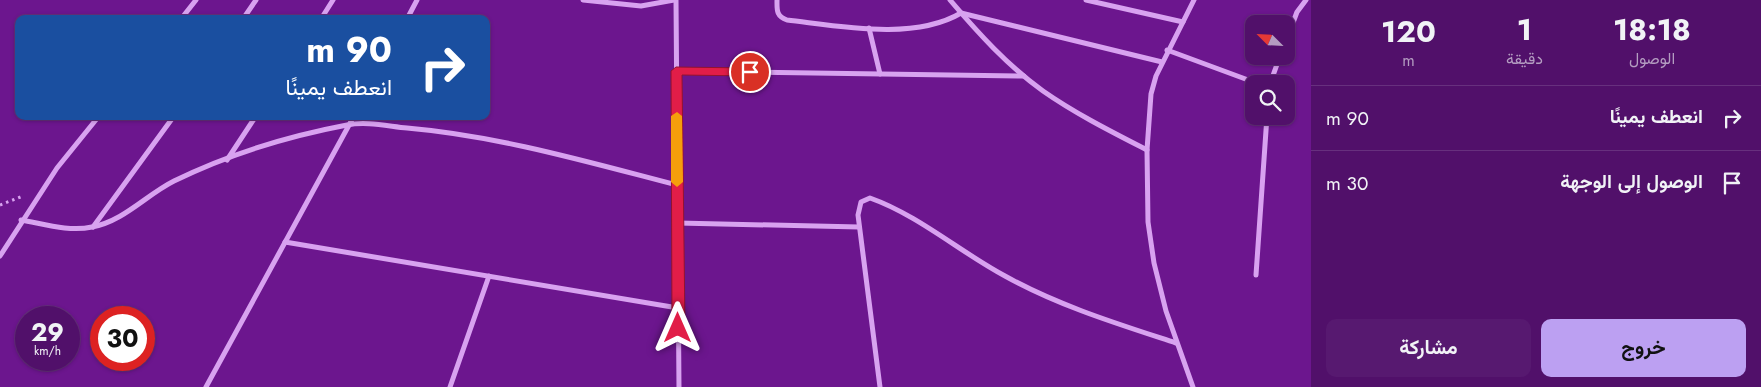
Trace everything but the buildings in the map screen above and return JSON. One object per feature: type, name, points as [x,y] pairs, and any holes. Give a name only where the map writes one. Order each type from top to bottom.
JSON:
[{"type":"street","points":[[184,15],[196,0]]},
{"type":"street","points":[[246,15],[256,0]]},
{"type":"street","points":[[324,15],[333,0]]},
{"type":"street","points":[[409,15],[417,0]]},
{"type":"street","points":[[583,0],[642,7],[660,5],[675,0],[679,387]]},
{"type":"street","points":[[777,0],[777,13],[781,18],[787,20],[869,28],[938,24],[961,13],[1162,62]]},
{"type":"street","points":[[950,0],[1024,76],[1043,91],[1091,120],[1147,150]]},
{"type":"street","points":[[1086,0],[1182,22]]},
{"type":"street","points":[[1193,387],[1176,343],[1154,263],[1148,222],[1147,150],[1150,94],[1167,50],[1194,0]]},
{"type":"street","points":[[1295,17],[1306,0]]},
{"type":"street","points":[[869,28],[880,74]]},
{"type":"street","points":[[1167,50],[1245,79]]},
{"type":"street","points":[[676,71],[1024,76]]},
{"type":"street","points":[[0,256],[21,220],[57,168],[96,120]]},
{"type":"street","points":[[92,227],[171,120]]},
{"type":"street","points":[[227,160],[253,120]]},
{"type":"street","points":[[206,387],[352,120]]},
{"type":"street","points":[[21,220],[61,227],[92,227],[115,218],[145,197],[175,181],[227,160],[350,124],[431,129],[478,136],[515,143],[677,185]]},
{"type":"street","points":[[1256,274],[1266,125]]},
{"type":"street","points":[[880,387],[858,215],[861,202],[870,198],[877,200],[1006,277],[1035,292],[1079,310],[1176,343]]},
{"type":"street","points":[[678,223],[860,227]]},
{"type":"street","points":[[285,242],[678,308]]},
{"type":"street","points":[[450,387],[489,276]]},
{"type":"slow traffic","points":[[677,116],[677,182]]},
{"type":"route","points":[[678,328],[676,71],[750,72]]}]
